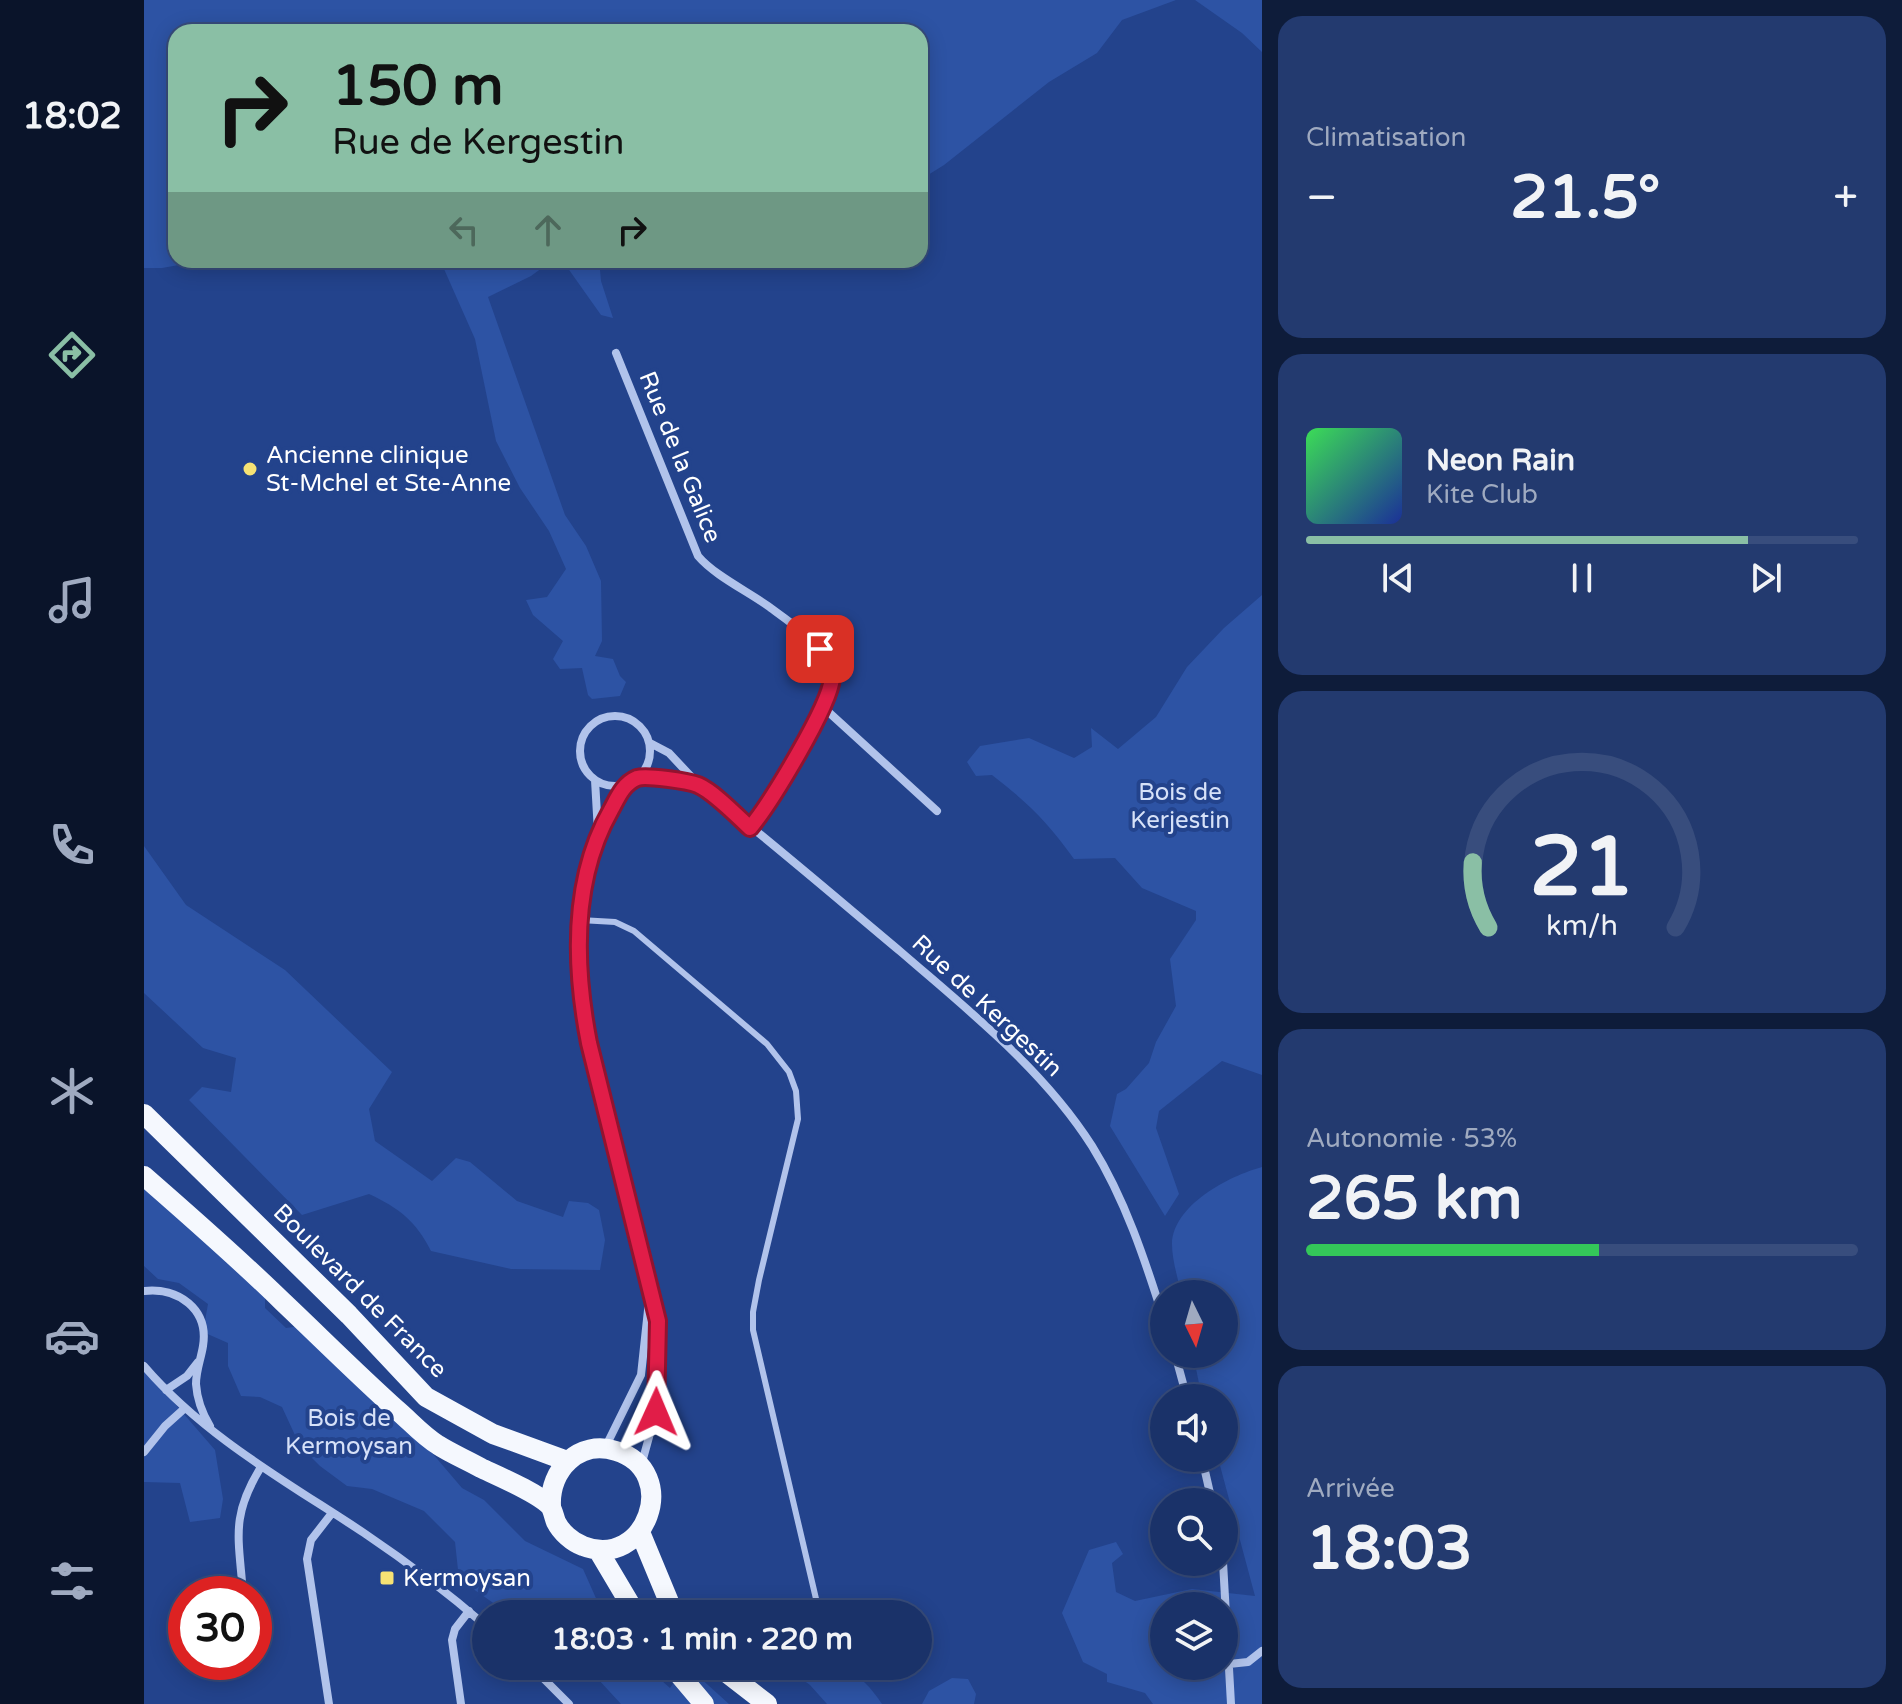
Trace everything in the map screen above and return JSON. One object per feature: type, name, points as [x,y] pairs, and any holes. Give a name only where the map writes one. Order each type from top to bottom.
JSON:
[{"type":"main road","name":"Boulevard de France","points":[[144,1114],[349,1315],[426,1397],[493,1434],[567,1461]]},
{"type":"main road","points":[[144,1176],[245,1265],[355,1372],[437,1445],[551,1506]]},
{"type":"main road","points":[[605,1448],[620,1452],[640,1466],[651,1489],[652,1506],[640,1532],[621,1546],[598,1550],[584,1547],[564,1534],[551,1506],[555,1477],[567,1461],[582,1451],[605,1448]]},
{"type":"main road","points":[[640,1532],[668,1600]]},
{"type":"main road","points":[[598,1550],[628,1600]]},
{"type":"main road","points":[[684,1680],[704,1704]]},
{"type":"main road","points":[[736,1680],[767,1704]]},
{"type":"street","name":"Rue de la Galice","points":[[616,353],[698,556],[709,568],[772,609],[820,649],[832,671],[831,686],[823,707],[766,808],[750,828]]},
{"type":"street","points":[[823,707],[937,811]]},
{"type":"street","name":"Rue de Kergestin","points":[[595,780],[586,772],[581,760],[579,748],[583,736],[596,721],[616,715],[626,717],[643,729],[650,743],[669,753],[699,785],[974,1014],[1028,1066],[1066,1110],[1093,1148],[1123,1207],[1151,1280]]},
{"type":"street","points":[[595,780],[604,785],[624,785],[639,777],[650,759],[650,743]]},
{"type":"street","points":[[639,777],[699,785]]},
{"type":"street","points":[[595,780],[598,832],[580,920],[578,966],[585,1022],[658,1321],[656,1412],[640,1466]]},
{"type":"street","points":[[598,832],[624,785]]},
{"type":"street","points":[[605,1448],[641,1375],[650,1288]]},
{"type":"street","points":[[144,1291],[169,1292],[183,1297],[194,1307],[203,1332],[196,1386],[213,1432]]},
{"type":"street","points":[[166,1390],[187,1376],[198,1361]]},
{"type":"street","points":[[144,1366],[213,1432],[409,1564],[472,1614]]},
{"type":"street","points":[[144,1452],[185,1408]]},
{"type":"street","points":[[242,1576],[238,1518],[261,1467]]},
{"type":"street","points":[[329,1704],[307,1559],[311,1540],[332,1513]]},
{"type":"street","points":[[461,1704],[452,1640],[455,1629],[469,1611]]},
{"type":"street","points":[[1238,1663],[1248,1662],[1262,1651]]},
{"type":"street","points":[[545,1680],[569,1704]]},
{"type":"street","points":[[1230,1680],[1231,1704]]},
{"type":"lane","points":[[580,920],[615,922],[634,931],[767,1044],[789,1072],[796,1091],[798,1119],[759,1280],[753,1330],[816,1600]]},
{"type":"green space","points":[[144,0],[1176,0],[1122,20],[1097,53],[1049,82],[928,175],[928,24],[168,24],[168,267],[144,268]]},
{"type":"green space","points":[[1195,0],[1262,0],[1262,52],[1242,33]]},
{"type":"green space","points":[[444,268],[542,268],[488,297],[565,515],[586,546],[601,581],[602,641],[595,656],[613,659],[626,682],[620,696],[592,699],[588,695],[582,668],[560,669],[553,659],[563,641],[533,615],[526,600],[547,597],[566,569],[549,531],[520,488],[496,441],[475,339]]},
{"type":"green space","points":[[568,268],[607,268],[600,270],[601,281],[613,318],[601,315]]},
{"type":"green space","name":"Bois de Kerjestin","points":[[1262,595],[1262,1075],[1222,1061],[1159,1111],[1156,1128],[1179,1194],[1165,1216],[1110,1126],[1117,1094],[1126,1089],[1149,1063],[1156,1042],[1176,1006],[1170,959],[1196,920],[1196,911],[1142,888],[1115,858],[1074,859],[1046,823],[1026,804],[992,775],[976,776],[967,762],[980,746],[1029,738],[1074,758],[1092,747],[1091,728],[1118,749],[1156,717],[1187,667],[1224,628]]},
{"type":"green space","points":[[144,846],[186,905],[285,970],[392,1072],[369,1109],[375,1141],[432,1181],[456,1158],[470,1162],[517,1201],[563,1217],[569,1201],[588,1203],[599,1210],[605,1240],[600,1270],[511,1269],[431,1251],[406,1216],[369,1194],[302,1215],[189,1100],[202,1087],[231,1092],[236,1058],[203,1048],[144,993]]},
{"type":"green space","points":[[1262,1167],[1262,1704],[1153,1704],[1145,1693],[1107,1682],[1107,1674],[1083,1662],[1062,1613],[1089,1550],[1116,1542],[1123,1554],[1112,1563],[1116,1592],[1135,1601],[1150,1598],[1150,1680],[1238,1680],[1238,1594],[1255,1596],[1238,1533],[1238,1488],[1226,1488],[1222,1472],[1238,1472],[1238,1384],[1199,1384],[1196,1368],[1238,1368],[1238,1280],[1178,1280],[1172,1244],[1175,1230],[1192,1205],[1234,1177]]},
{"type":"green space","name":"Bois de Kermoysan","points":[[144,1184],[265,1294],[265,1308],[286,1328],[301,1326],[427,1447],[462,1488],[484,1500],[525,1541],[583,1569],[597,1600],[489,1600],[459,1579],[455,1542],[424,1511],[372,1489],[347,1486],[300,1446],[282,1407],[260,1397],[241,1396],[228,1366],[228,1343],[203,1332],[208,1304],[179,1283],[158,1279],[144,1266]]},
{"type":"green space","name":"Bois de Kermoysan","points":[[144,1368],[215,1450],[223,1499],[220,1518],[190,1522],[180,1483],[144,1482]]},
{"type":"green space","points":[[1192,1589],[1219,1592],[1178,1592]]},
{"type":"green space","points":[[952,1678],[968,1679],[976,1694],[974,1704],[922,1704],[929,1691]]},
{"type":"green space","points":[[599,1680],[661,1680],[670,1688],[675,1680],[702,1680],[729,1704],[621,1704]]},
{"type":"green space","points":[[803,1680],[862,1680],[882,1704],[827,1704]]},
{"type":"place","name":"Ancienne clinique St-Mchel et Ste-Anne","points":[[250,469]]},
{"type":"place","name":"Kermoysan","points":[[387,1578]]},
{"type":"route","points":[[656,1412],[658,1321],[581,1000],[578,944],[589,865],[598,832],[624,785],[639,777],[699,785],[750,828],[766,808],[828,697],[832,671],[820,649]]}]
